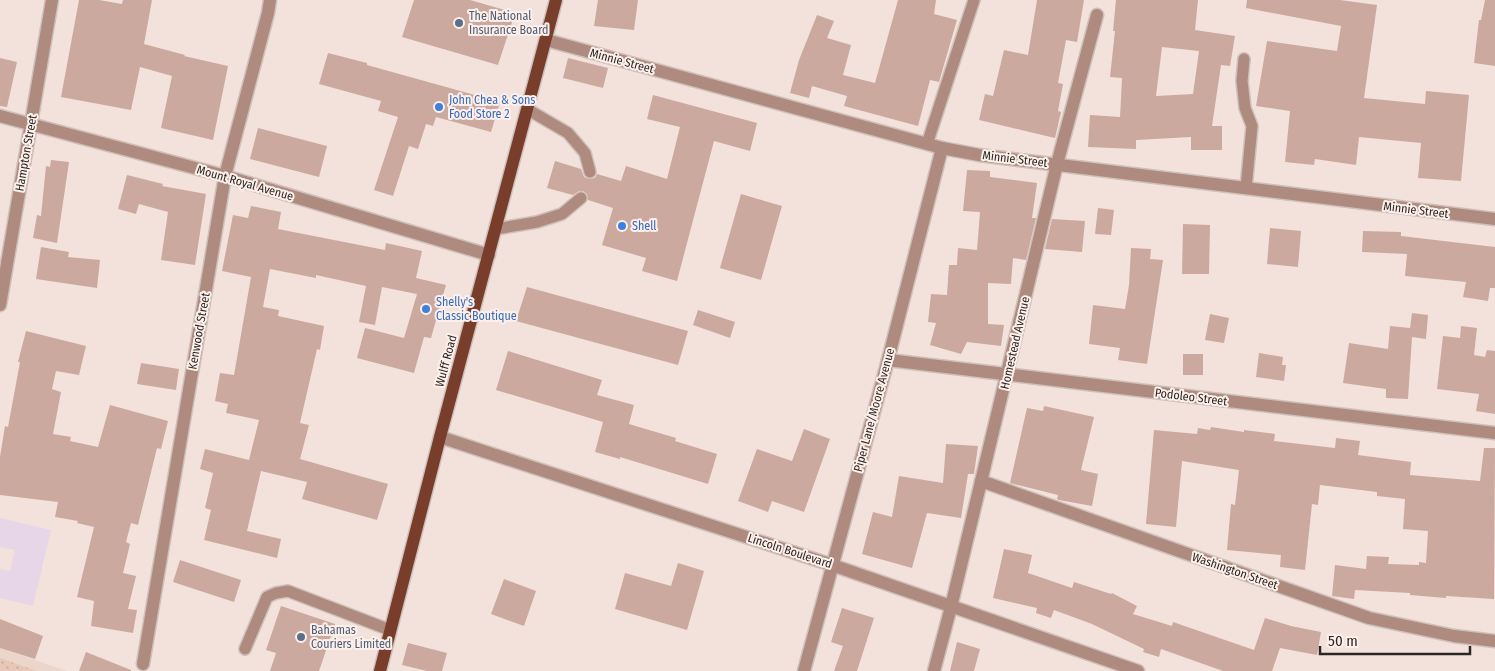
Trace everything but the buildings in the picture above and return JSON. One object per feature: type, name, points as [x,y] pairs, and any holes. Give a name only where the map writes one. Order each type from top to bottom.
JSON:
[{"type":"main road","name":"Wulff Road","points":[[380,671],[556,0]]},
{"type":"street","name":"Hampton Street","points":[[0,305],[52,0]]},
{"type":"street","name":"Kenwood Street","points":[[143,664],[225,176],[270,0]]},
{"type":"street","name":"Homestead Avenue","points":[[934,671],[1057,164],[1097,15]]},
{"type":"street","name":"Minnie Street","points":[[546,40],[942,148],[1495,220]]},
{"type":"street","name":"Mount Royal Avenue","points":[[0,116],[225,176],[489,255]]},
{"type":"street","name":"Piper Lane/Moore Avenue","points":[[804,671],[888,360],[942,148]]},
{"type":"street","name":"Podoleo Street","points":[[888,360],[1495,433]]},
{"type":"street","name":"Lincoln Boulevard","points":[[440,437],[832,564],[1138,671]]},
{"type":"street","name":"Washington Street","points":[[981,481],[1369,618],[1454,636],[1495,641]]},
{"type":"lane","points":[[927,144],[974,0]]},
{"type":"lane","points":[[1244,59],[1242,81],[1245,108],[1252,126],[1246,188]]},
{"type":"lane","points":[[527,109],[568,133],[585,153],[590,172]]},
{"type":"lane","points":[[496,229],[537,222],[562,214],[581,198]]},
{"type":"lane","points":[[246,649],[267,597],[276,592],[288,591],[390,630]]},
{"type":"shaded area","points":[[0,518],[51,530],[33,606],[0,598],[0,569],[10,571],[15,550],[0,547]]},
{"type":"shaded area","points":[[0,648],[67,671],[0,671]]},
{"type":"shaded area","points":[[0,658],[37,671],[0,671]]},
{"type":"place","name":"The National Insurance Board","points":[[459,23]]},
{"type":"place","name":"John Chea & Sons Food Store 2","points":[[439,107]]},
{"type":"place","name":"Shell","points":[[622,226]]},
{"type":"place","name":"Shelly's Classic Boutique","points":[[426,309]]},
{"type":"place","name":"Bahamas Couriers Limited","points":[[301,637]]}]
